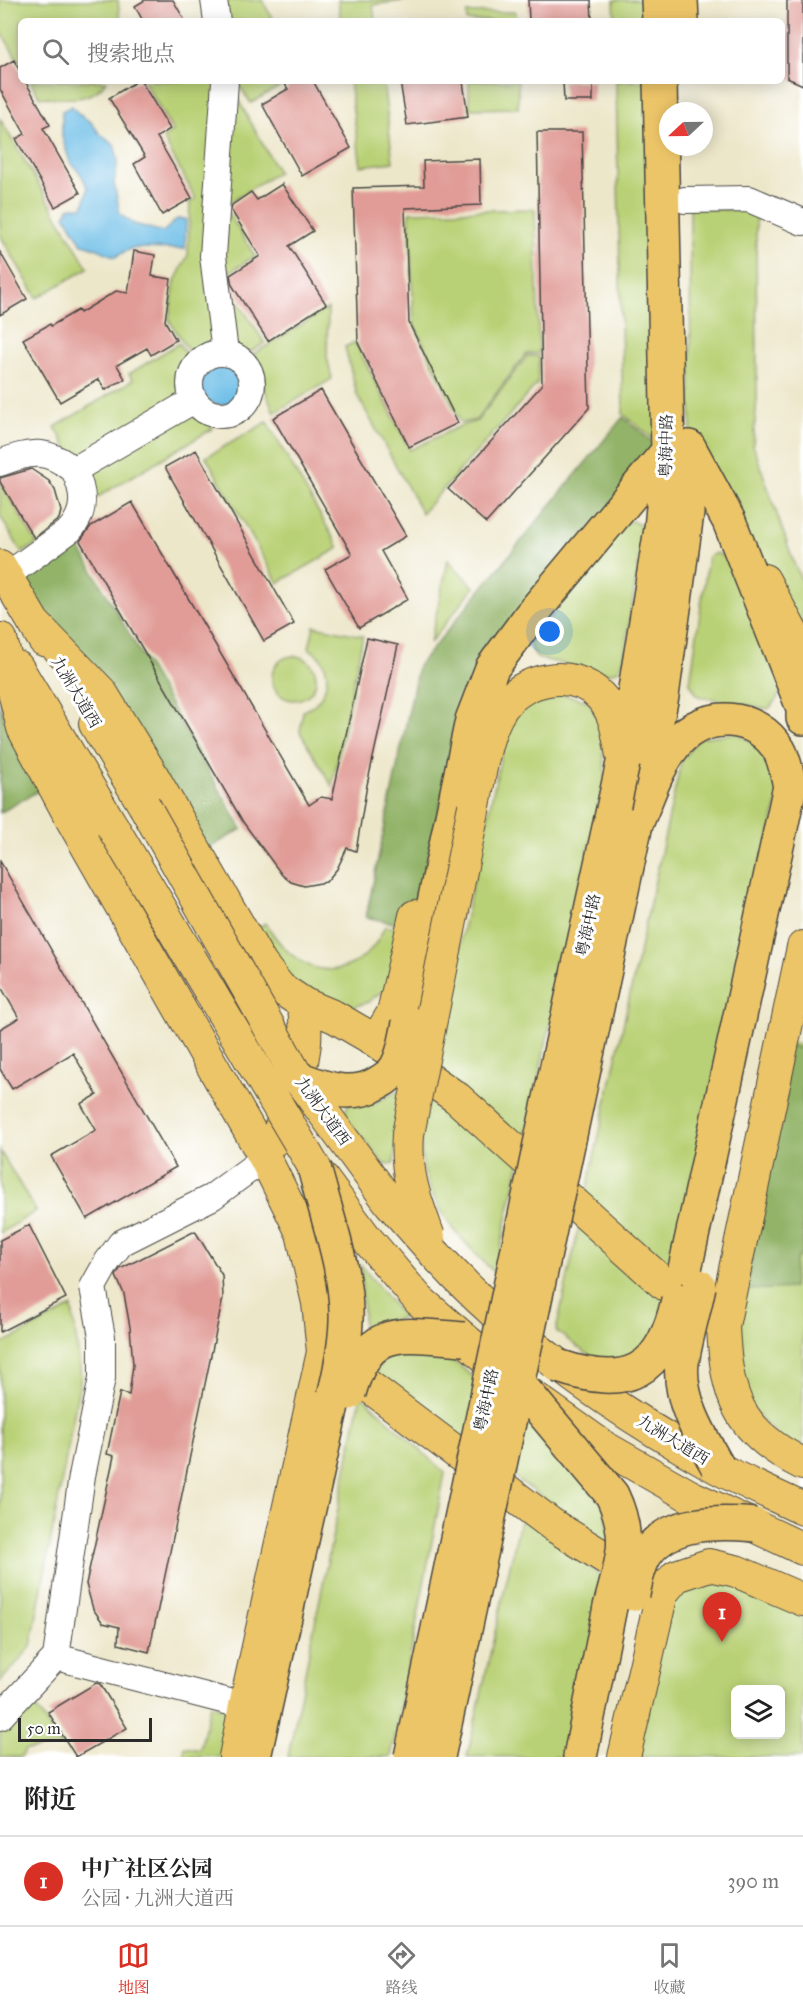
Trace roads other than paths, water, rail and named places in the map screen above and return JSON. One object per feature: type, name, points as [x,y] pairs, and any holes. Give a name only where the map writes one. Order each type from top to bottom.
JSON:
[{"type":"highway","points":[[658,0],[658,18]]},
{"type":"highway","points":[[681,0],[682,18]]},
{"type":"highway","name":"粤海中路","points":[[438,1757],[662,696],[687,513],[677,447],[660,84]]},
{"type":"highway","points":[[683,84],[683,102]]},
{"type":"highway","name":"粤海中路","points":[[411,1757],[623,763],[661,529],[677,447],[685,200],[684,156]]},
{"type":"highway","points":[[298,1078],[335,1090],[359,1091],[370,1088],[389,1076],[396,1068],[402,1054],[409,1023],[472,720],[492,668],[531,615],[677,447],[729,521],[803,708],[803,718]]},
{"type":"highway","points":[[636,824],[663,760],[677,741],[692,728],[711,720],[738,720],[762,732],[780,751],[790,786],[691,1282],[682,1365],[684,1388],[691,1416],[718,1467]]},
{"type":"highway","points":[[558,1366],[596,1377],[609,1377],[635,1371],[655,1356],[691,1282],[803,798]]},
{"type":"highway","points":[[268,1757],[341,1397],[341,1367],[346,1322],[345,1298],[314,1167]]},
{"type":"highway","points":[[254,1757],[341,1397],[366,1353],[380,1341],[411,1336],[464,1339]]},
{"type":"highway","points":[[524,1390],[612,1495],[619,1509],[625,1538],[620,1609],[598,1757]]},
{"type":"highway","points":[[580,1757],[620,1609],[647,1553],[664,1537],[702,1524],[754,1525]]},
{"type":"main road","points":[[729,521],[777,602],[803,653]]},
{"type":"main road","name":"九洲大道西","points":[[3,571],[144,805],[298,1078],[390,1203],[466,1288],[558,1366],[645,1424],[718,1467],[803,1509]]},
{"type":"main road","points":[[34,622],[101,692],[261,964],[280,988],[304,1004],[335,1017],[371,1038],[456,1098],[663,1282],[705,1310],[723,1326]]},
{"type":"main road","points":[[0,639],[22,728],[265,1158],[302,1233],[318,1303],[323,1352],[235,1757]]},
{"type":"main road","name":"九洲大道西","points":[[0,639],[314,1167],[366,1238],[396,1274],[419,1300],[524,1390],[604,1447],[690,1496],[803,1549]]},
{"type":"main road","points":[[371,1038],[378,1035],[393,1013],[458,730],[469,702],[492,668]]},
{"type":"main road","points":[[436,1255],[409,1179],[406,1156],[408,1134],[490,730],[501,709],[513,694],[528,686],[547,680],[565,679],[583,683],[601,696],[615,718],[623,763]]},
{"type":"main road","points":[[803,947],[723,1326],[724,1363],[730,1388],[742,1415],[760,1436],[783,1454],[803,1464]]},
{"type":"main road","points":[[335,1017],[358,1015],[378,1009],[398,992]]},
{"type":"main road","points":[[265,1158],[274,1145],[287,1112],[304,1051],[306,1027],[304,1004]]},
{"type":"main road","points":[[323,1352],[554,1526],[662,1593]]},
{"type":"main road","points":[[624,1757],[662,1593],[676,1576],[709,1565],[736,1571],[803,1600]]},
{"type":"street","points":[[214,0],[217,18]]},
{"type":"street","points":[[225,84],[213,256],[225,352]]},
{"type":"street","points":[[685,200],[749,199],[803,222]]},
{"type":"street","points":[[225,352],[235,355],[244,362],[250,370],[253,381],[248,401],[241,409],[221,416],[210,414],[201,408],[190,391],[190,381],[192,371],[198,362],[206,356],[225,352]]},
{"type":"street","points":[[74,470],[194,400]]},
{"type":"street","points":[[0,463],[23,454],[45,453],[61,459],[74,470],[82,486],[82,503],[77,522],[70,530],[3,571]]},
{"type":"street","points":[[0,1718],[56,1657],[82,1476],[102,1378],[102,1337],[93,1287],[121,1243],[212,1197],[265,1158]]},
{"type":"street","points":[[56,1657],[245,1706]]},
{"type":"water","points":[[72,106],[114,145],[118,159],[114,183],[120,214],[134,224],[163,232],[177,219],[186,219],[185,249],[132,248],[115,257],[82,244],[65,215],[70,207],[83,207],[88,189],[81,174],[70,162],[62,137],[62,111]]},
{"type":"water","points":[[221,361],[236,368],[243,383],[236,398],[221,405],[206,398],[199,383],[206,368]]},
{"type":"place","name":"中广社区公园","points":[[722,1642]]}]
